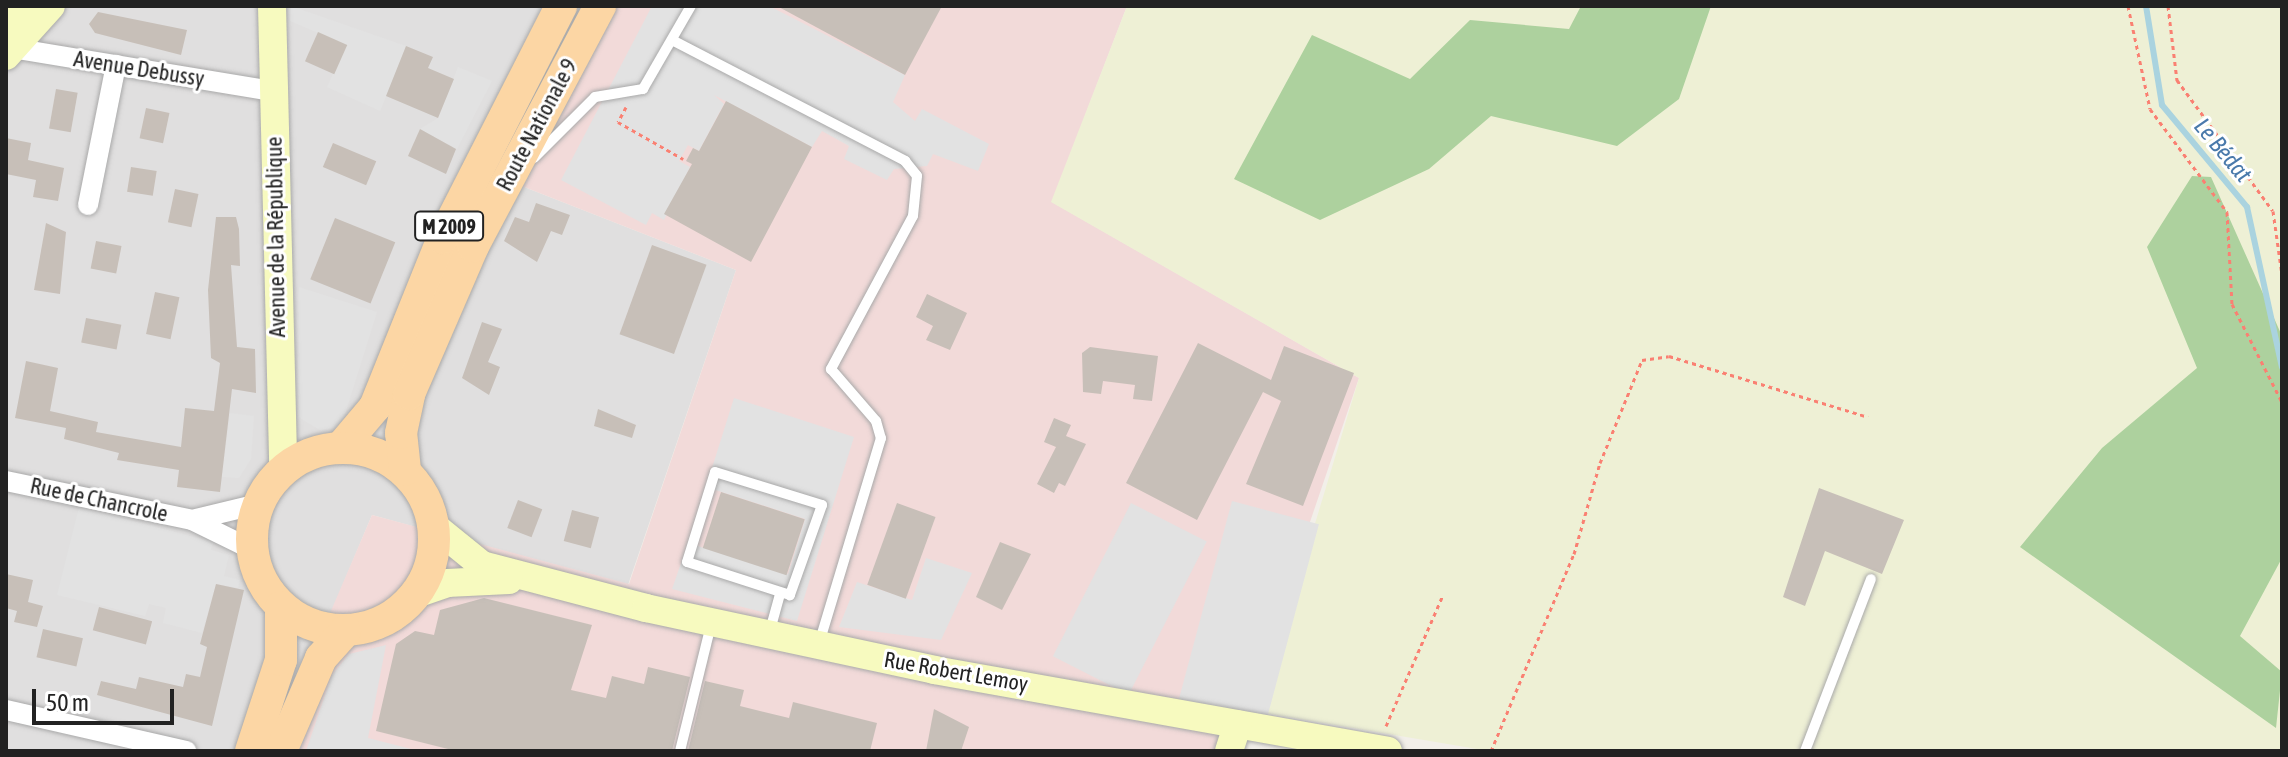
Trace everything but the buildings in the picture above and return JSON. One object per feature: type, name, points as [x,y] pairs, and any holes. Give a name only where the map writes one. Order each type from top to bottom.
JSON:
[{"type":"main road","points":[[8,45],[24,6]]},
{"type":"main road","points":[[8,45],[51,6]]},
{"type":"main road","name":"Avenue de la République","points":[[272,6],[283,467]]},
{"type":"main road","name":"M 2009","points":[[342,446],[375,407],[443,238],[561,6]]},
{"type":"main road","name":"Route Nationale 9","points":[[405,470],[401,433],[409,394],[496,202],[600,6]]},
{"type":"main road","points":[[342,446],[405,470],[434,526],[432,560],[413,595],[384,621],[345,631],[313,627],[281,607],[258,575],[251,549],[258,504],[283,467],[342,446]]},
{"type":"main road","name":"Rue Robert Lemoy","points":[[434,526],[482,565],[526,580],[818,645],[1383,750]]},
{"type":"main road","name":"Rue Robert Lemoy","points":[[413,595],[447,583],[526,580]]},
{"type":"main road","points":[[274,751],[281,660],[281,607]]},
{"type":"main road","points":[[274,751],[321,658],[345,631]]},
{"type":"main road","points":[[1229,751],[1238,724]]},
{"type":"street","name":"Avenue Debussy","points":[[8,45],[273,91]]},
{"type":"street","points":[[88,205],[116,65]]},
{"type":"street","name":"Rue de Chancrole","points":[[6,481],[192,520],[251,549]]},
{"type":"street","name":"Rue de Chancrole","points":[[192,520],[258,504]]},
{"type":"street","points":[[6,710],[186,751]]},
{"type":"lane","points":[[496,202],[595,97],[643,89],[691,6]]},
{"type":"lane","points":[[672,40],[905,161],[917,176],[913,216],[831,369],[876,421],[881,438],[818,645]]},
{"type":"lane","points":[[715,472],[822,505],[790,595],[780,594],[687,562],[715,472]]},
{"type":"lane","points":[[1805,751],[1871,579]]},
{"type":"lane","points":[[768,634],[780,594]]},
{"type":"lane","points":[[680,751],[712,622]]},
{"type":"path","points":[[2128,6],[2150,109],[2227,212],[2232,304],[2282,402]]},
{"type":"path","points":[[2168,6],[2177,80],[2273,211],[2282,275]]},
{"type":"path","points":[[621,101],[627,104],[618,122],[683,159]]},
{"type":"path","points":[[1491,751],[1574,554],[1600,463],[1642,360],[1669,356],[1868,417]]},
{"type":"path","points":[[1383,750],[1442,597]]},
{"type":"shaded area","points":[[6,6],[601,6],[514,183],[736,270],[628,585],[372,515],[273,751],[6,751]]},
{"type":"shaded area","points":[[291,6],[406,46],[380,111],[327,87],[346,45],[290,21]]},
{"type":"shaded area","points":[[599,6],[1127,6],[1052,202],[1359,378],[1232,751],[271,751],[372,515],[629,584],[736,270],[514,183]]},
{"type":"shaded area","points":[[652,6],[769,6],[905,75],[893,102],[915,121],[922,109],[989,144],[978,171],[933,154],[927,166],[894,169],[887,180],[844,159],[849,146],[822,131],[812,147],[714,95],[724,104],[699,151],[688,145],[679,161],[690,167],[664,220],[652,213],[646,225],[561,180]]},
{"type":"shaded area","points":[[458,67],[492,81],[457,149],[420,129],[438,118]]},
{"type":"shaded area","points":[[299,287],[377,312],[341,427],[320,430],[298,417]]},
{"type":"shaded area","points":[[734,398],[854,437],[797,621],[672,589],[688,543],[788,574],[805,519],[706,487]]},
{"type":"shaded area","points":[[230,413],[254,416],[251,459],[239,478],[222,477]]},
{"type":"shaded area","points":[[1232,501],[1319,524],[1266,722],[1179,699]]},
{"type":"shaded area","points":[[1131,503],[1207,542],[1129,695],[1053,656]]},
{"type":"shaded area","points":[[79,507],[213,542],[211,550],[229,555],[224,576],[240,580],[238,588],[216,584],[202,633],[163,623],[166,608],[149,604],[145,616],[57,595]]},
{"type":"shaded area","points":[[926,558],[972,573],[941,640],[839,627],[857,582],[912,600]]},
{"type":"shaded area","points":[[386,645],[368,738],[419,751],[306,751],[332,675],[349,654]]},
{"type":"green space","points":[[1127,6],[2282,6],[2282,751],[1489,751],[1258,712],[1359,378],[1051,202]]},
{"type":"green space","points":[[1581,6],[1711,6],[1679,99],[1617,146],[1491,116],[1429,169],[1320,220],[1234,179],[1312,35],[1410,79],[1470,20],[1569,29]]},
{"type":"green space","points":[[2192,176],[2211,177],[2282,336],[2282,558],[2240,636],[2282,672],[2276,728],[2020,547],[2102,448],[2197,368],[2147,247]]},
{"type":"waterway","name":"Le Bédat","points":[[2146,6],[2162,105],[2247,207],[2282,367]]}]
